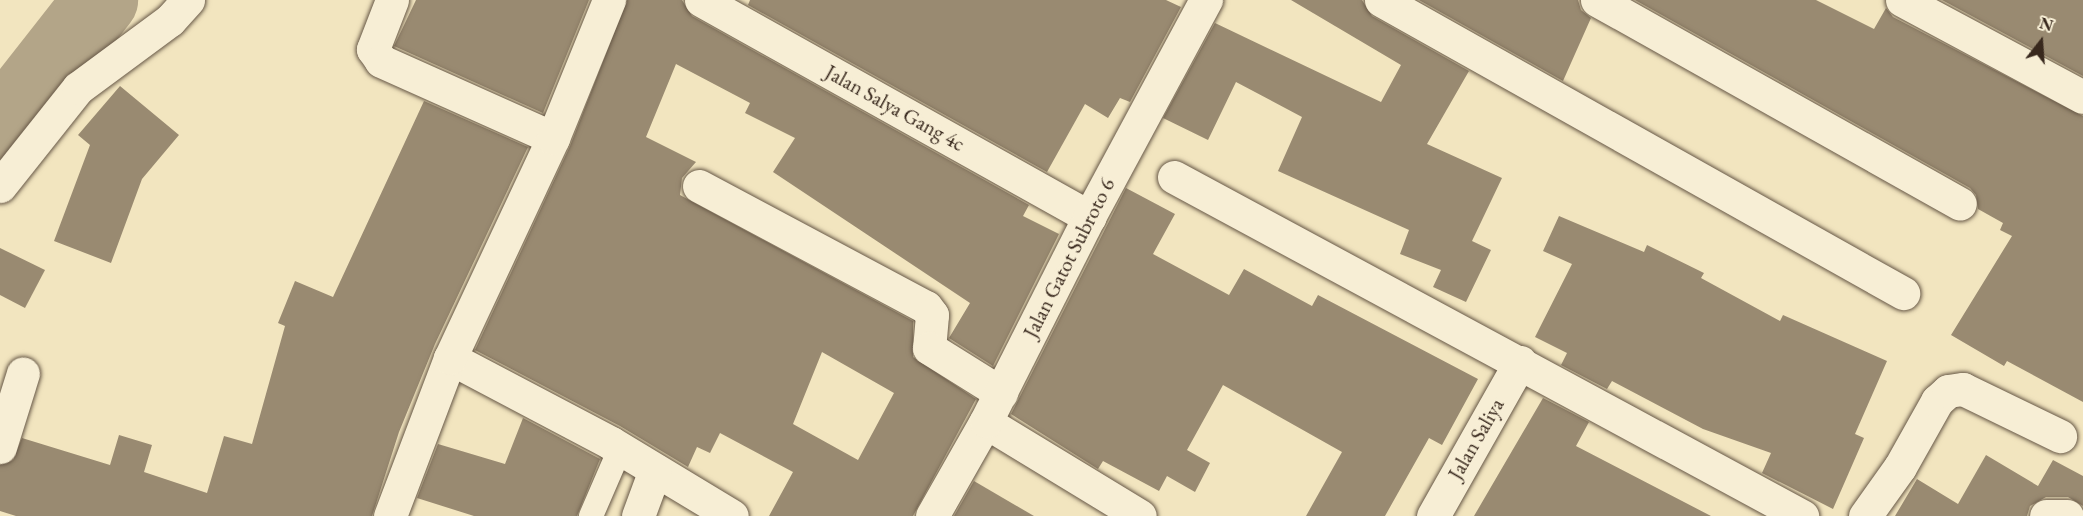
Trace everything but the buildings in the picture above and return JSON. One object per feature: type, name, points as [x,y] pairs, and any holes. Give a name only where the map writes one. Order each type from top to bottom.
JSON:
[{"type":"street","points":[[0,186],[78,88],[170,21],[188,0]]},
{"type":"street","points":[[392,0],[373,49],[381,61],[553,138]]},
{"type":"street","points":[[390,516],[450,358],[553,138],[609,0]]},
{"type":"street","name":"Jalan Salya Gang 4c","points":[[701,0],[1089,217]]},
{"type":"street","name":"Jalan Gatot Subroto 6","points":[[932,516],[1001,393],[1089,217],[1206,0]]},
{"type":"street","points":[[1381,0],[1903,293]]},
{"type":"street","points":[[1598,0],[1960,204]]},
{"type":"street","points":[[1902,0],[2083,97]]},
{"type":"street","points":[[1174,177],[1802,516]]},
{"type":"street","points":[[699,186],[926,307],[932,315],[929,348],[1001,393]]},
{"type":"street","points":[[450,358],[620,449],[732,516]]},
{"type":"street","name":"Jalan Saliya","points":[[1433,516],[1520,362]]},
{"type":"street","points":[[0,447],[23,373]]},
{"type":"street","points":[[1864,516],[1900,467],[1937,401],[1948,391],[1963,389],[2060,436]]},
{"type":"street","points":[[997,429],[1140,516]]},
{"type":"street","points":[[639,516],[655,470]]},
{"type":"street","points":[[2046,516],[2067,516]]},
{"type":"lane","points":[[591,516],[620,449]]},
{"type":"waterway","points":[[0,129],[101,0]]}]
